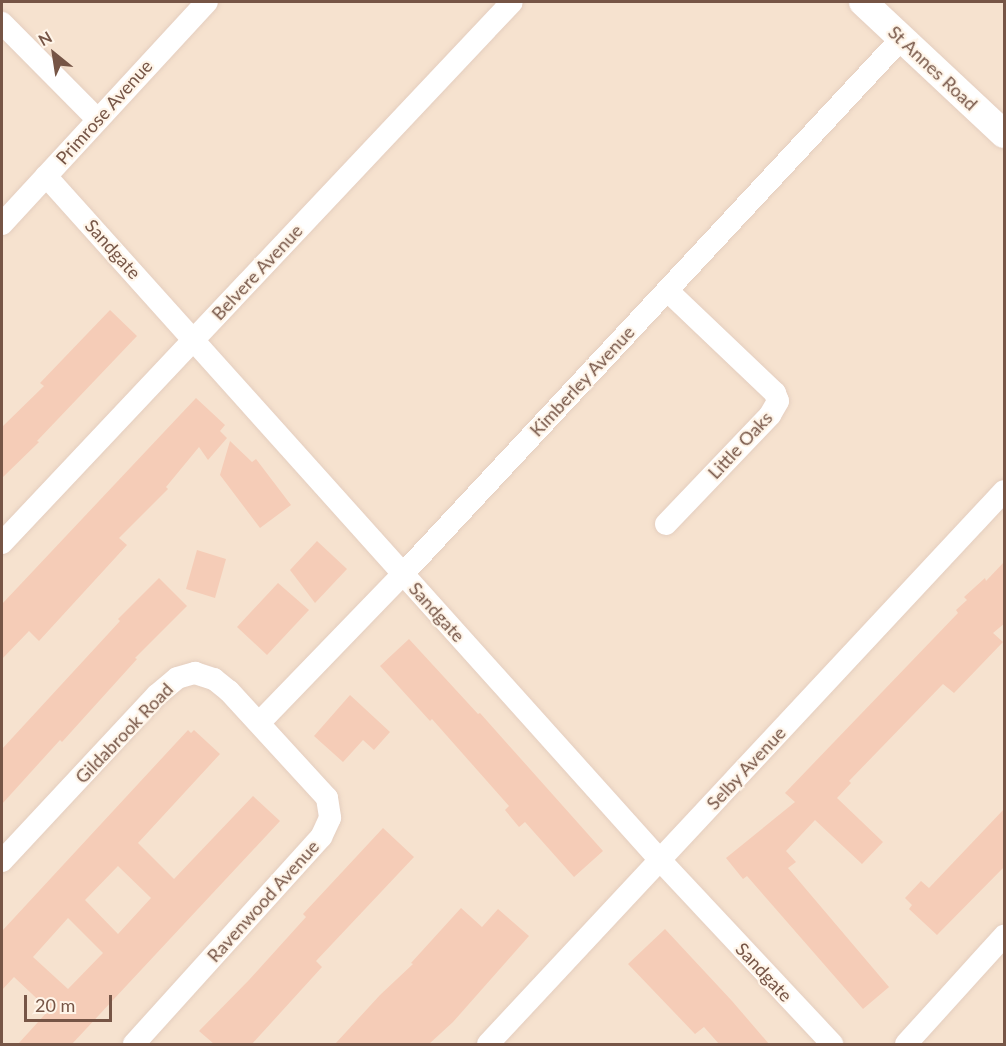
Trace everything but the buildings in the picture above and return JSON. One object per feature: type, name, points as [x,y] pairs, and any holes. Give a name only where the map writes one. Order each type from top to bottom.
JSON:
[{"type":"street","name":"Primrose Avenue","points":[[2,224],[96,118],[207,2]]},
{"type":"street","name":"Belvere Avenue","points":[[2,543],[512,2]]},
{"type":"street","name":"St Annes Road","points":[[863,2],[1005,134]]},
{"type":"street","points":[[2,23],[96,118]]},
{"type":"street","name":"Kimberley Avenue","points":[[260,722],[403,574],[901,39]]},
{"type":"street","name":"Sandgate","points":[[46,176],[660,860],[832,1044]]},
{"type":"street","name":"Little Oaks","points":[[666,524],[770,415],[778,401],[775,393],[667,290]]},
{"type":"street","name":"Selby Avenue","points":[[488,1044],[1005,491]]},
{"type":"street","name":"Gildabrook Road","points":[[2,861],[157,695],[177,678],[195,673],[214,679],[260,722]]},
{"type":"street","name":"Ravenwood Avenue","points":[[134,1044],[327,828],[330,818],[327,798],[260,722]]},
{"type":"street","points":[[906,1044],[1005,936]]},
{"type":"shaded area","points":[[2,2],[1004,2],[1004,1044],[2,1044]]}]
